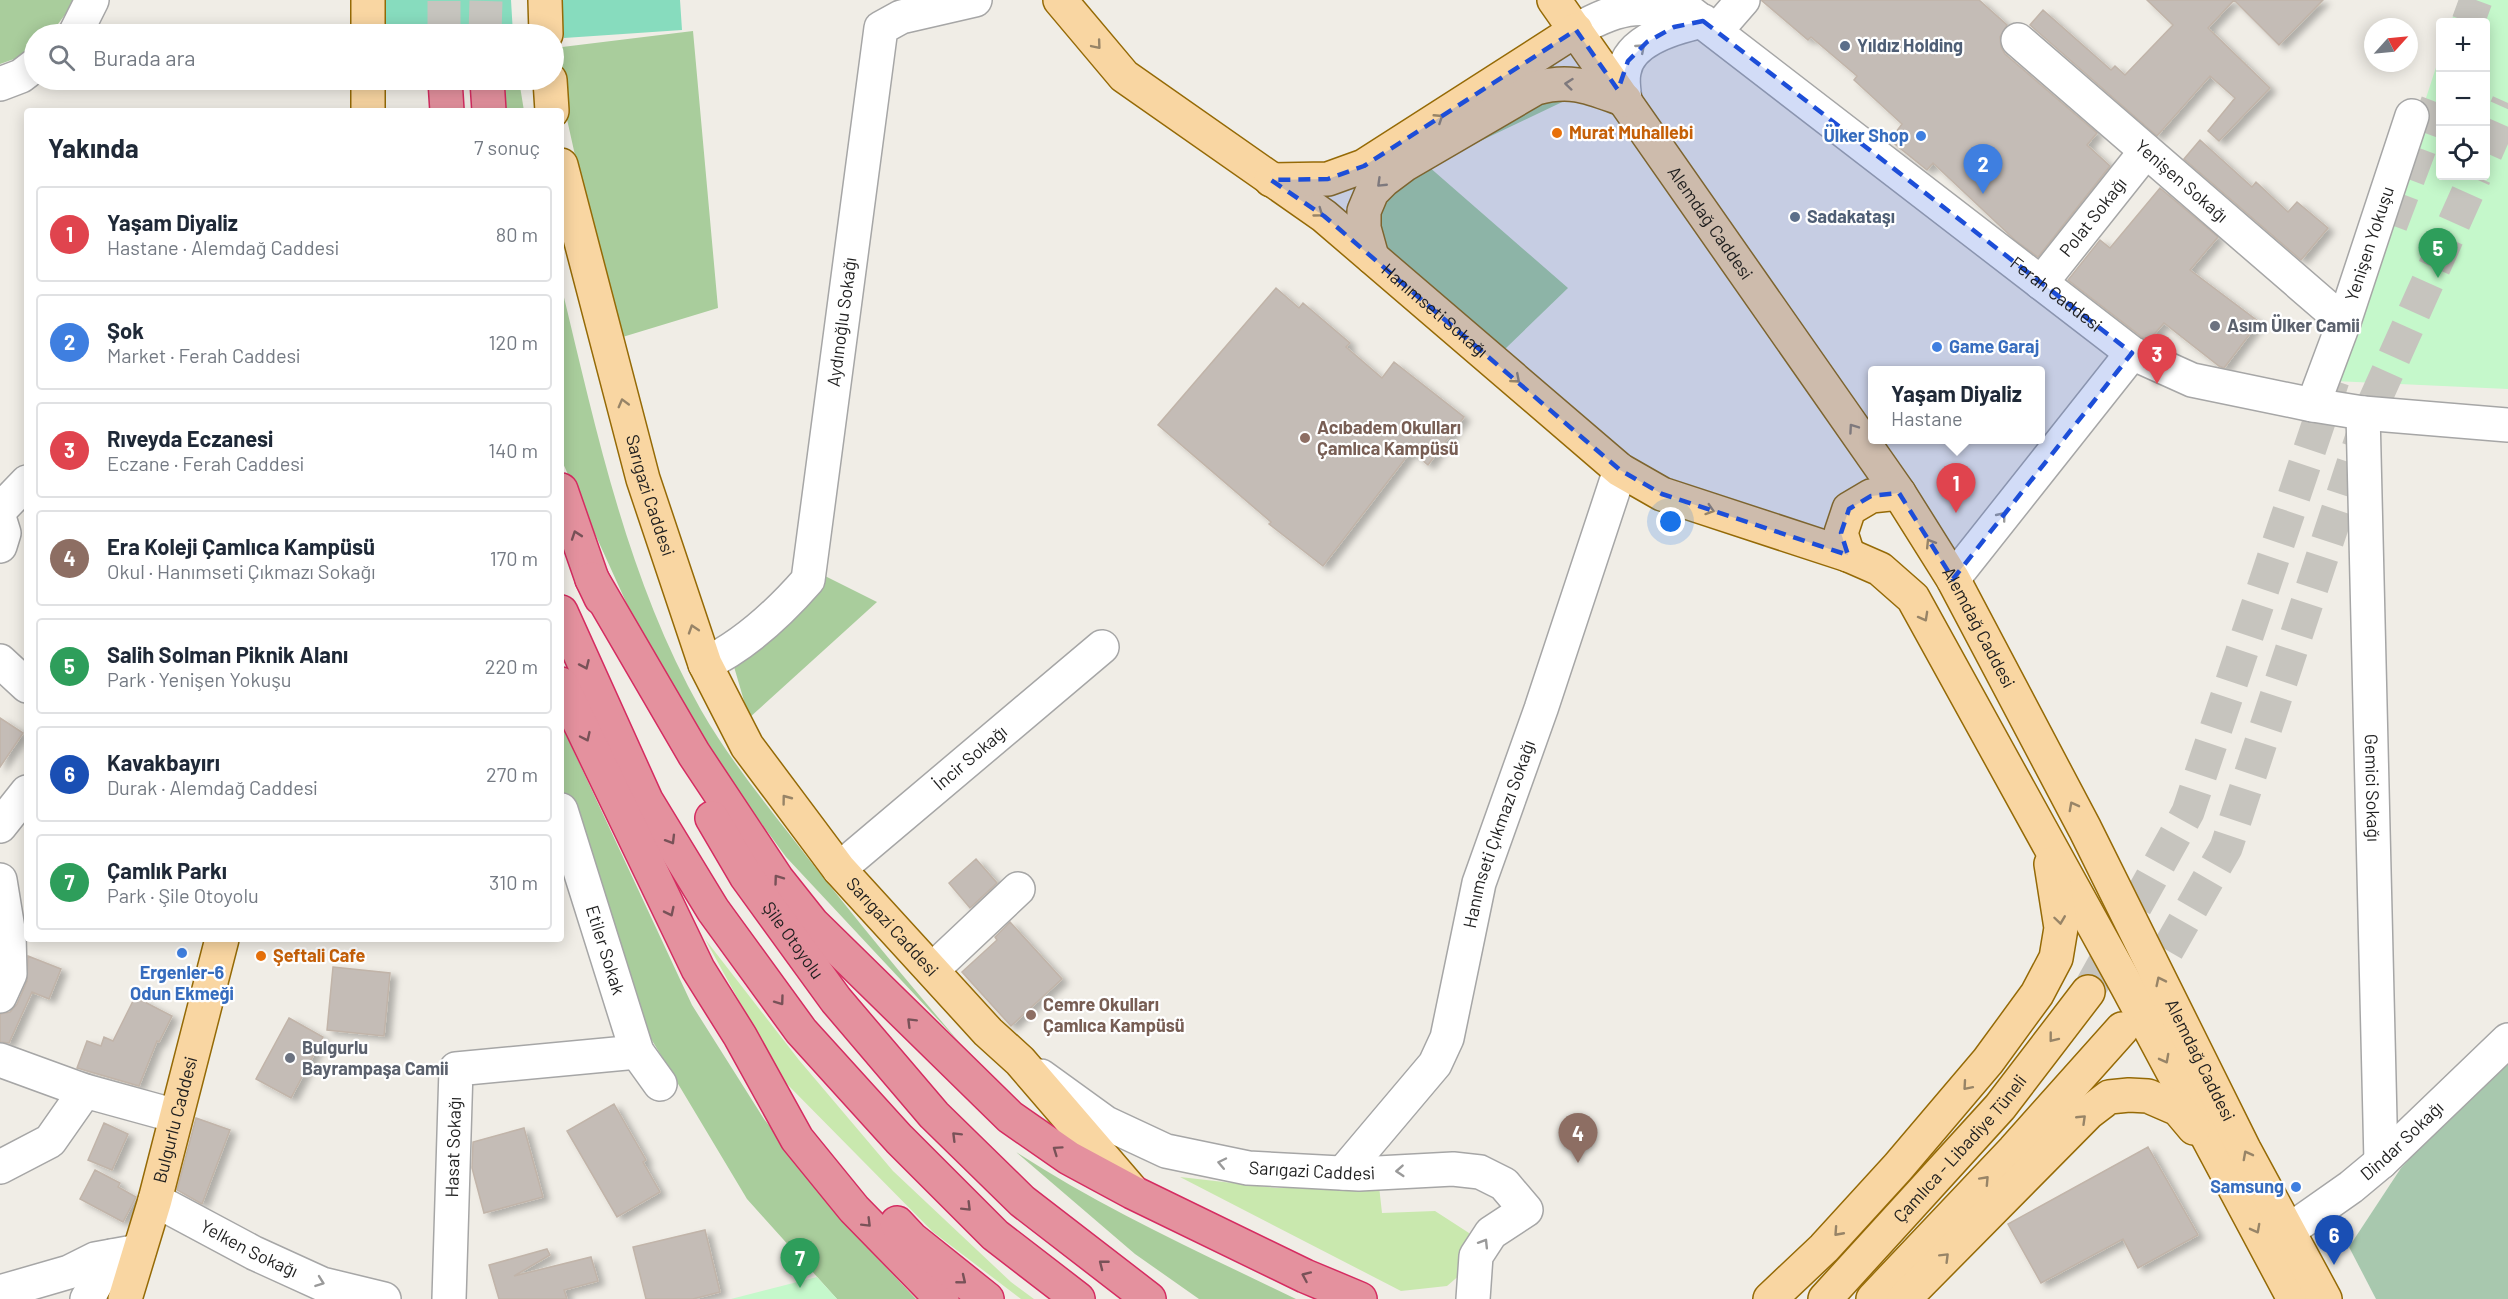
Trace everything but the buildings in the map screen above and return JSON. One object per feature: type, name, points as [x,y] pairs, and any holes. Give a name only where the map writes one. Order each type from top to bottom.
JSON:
[{"type":"highway","points":[[446,90],[447,108]]},
{"type":"highway","points":[[488,90],[489,108]]},
{"type":"highway","name":"Şile Otoyolu","points":[[564,499],[591,579],[680,764],[746,876],[836,1000],[934,1115],[1022,1201],[1149,1299]]},
{"type":"highway","points":[[591,579],[694,754],[777,879],[812,923],[1010,1117],[1069,1158],[1132,1192],[1305,1276],[1360,1299]]},
{"type":"highway","points":[[564,619],[646,800],[713,910],[801,1031],[899,1139],[995,1235],[1078,1299]]},
{"type":"highway","points":[[564,690],[698,969],[740,1036],[797,1138],[854,1209],[942,1299]]},
{"type":"highway","points":[[740,1036],[809,1129],[855,1179],[912,1239],[987,1299]]},
{"type":"main road","points":[[368,0],[368,24]]},
{"type":"main road","points":[[545,0],[546,24]]},
{"type":"main road","name":"Hanımseti Sokağı","points":[[1060,0],[1124,76],[1324,216],[1620,470],[1662,494],[1848,555]]},
{"type":"main road","name":"Alemdağ Caddesi","points":[[1554,0],[1899,494],[1953,579],[2085,829],[2244,1149],[2325,1299]]},
{"type":"main road","points":[[1271,180],[1328,179],[1364,166],[1576,30]]},
{"type":"main road","points":[[1372,257],[1364,228],[1364,211],[1372,192],[1404,165],[1536,88],[1556,82],[1585,85],[1625,100]]},
{"type":"main road","points":[[368,90],[368,108]]},
{"type":"main road","points":[[551,90],[552,108]]},
{"type":"main road","name":"Sarıgazi Caddesi","points":[[564,176],[643,479],[705,664],[747,746],[839,869],[988,1032],[1020,1061]]},
{"type":"main road","points":[[1848,555],[1841,533],[1849,509],[1871,496],[1899,494]]},
{"type":"main road","name":"Alemdağ Caddesi","points":[[1848,555],[1880,569],[1913,598],[2048,841],[2218,1159],[2282,1291]]},
{"type":"main road","points":[[1770,1299],[1824,1248],[1905,1158],[1988,1061],[2037,994],[2056,958],[2061,928],[2048,841]]},
{"type":"main road","name":"Bulgurlu Caddesi","points":[[125,1299],[126,1253],[155,1200],[221,942]]},
{"type":"main road","name":"Çamlıca - Libadiye Tüneli","points":[[1825,1299],[2000,1107],[2088,992]]},
{"type":"main road","name":"Çamlıca - Libadiye Tüneli","points":[[1873,1299],[2014,1150],[2122,1029]]},
{"type":"main road","points":[[1020,1061],[1132,1192]]},
{"type":"main road","points":[[1904,1299],[2088,1113],[2109,1097],[2148,1096],[2178,1108],[2218,1159]]},
{"type":"street","points":[[80,24],[92,0]]},
{"type":"street","name":"Aydınoğlu Sokağı","points":[[705,664],[723,655],[788,603],[808,580],[881,28],[902,17],[975,0]]},
{"type":"street","name":"Ferah Caddesi","points":[[1674,0],[2132,353],[2192,380],[2313,405],[2363,414],[2508,425]]},
{"type":"street","points":[[1625,100],[1624,72],[1628,61],[1636,51],[1660,33],[1674,27],[1709,26],[1743,0]]},
{"type":"street","points":[[1576,30],[1598,19],[1636,8],[1658,9],[1709,26]]},
{"type":"street","name":"Yenişen Sokağı","points":[[2018,40],[2344,322]]},
{"type":"street","points":[[0,84],[24,74]]},
{"type":"street","name":"Yenişen Yokuşu","points":[[2313,405],[2344,322],[2412,116]]},
{"type":"street","name":"Polat Sokağı","points":[[2041,283],[2146,151]]},
{"type":"street","points":[[1953,579],[2132,353]]},
{"type":"street","name":"Gemici Sokağı","points":[[2363,414],[2381,1162]]},
{"type":"street","name":"Hanımseti Çıkmazı Sokağı","points":[[1343,1173],[1435,1064],[1447,1038],[1479,883],[1541,709],[1620,470]]},
{"type":"street","points":[[0,510],[24,485]]},
{"type":"street","points":[[0,520],[4,533],[0,546]]},
{"type":"street","name":"İncir Sokağı","points":[[839,869],[1102,646]]},
{"type":"street","points":[[0,662],[24,683]]},
{"type":"street","points":[[0,826],[24,796]]},
{"type":"street","name":"Etiler Sokak","points":[[564,820],[637,1052],[660,1084]]},
{"type":"street","points":[[0,880],[9,935],[10,974],[0,996]]},
{"type":"street","points":[[932,970],[1018,889]]},
{"type":"street","name":"Dindar Sokağı","points":[[2287,1232],[2351,1187],[2381,1162],[2508,1040]]},
{"type":"street","name":"Hasat Sokağı","points":[[448,1299],[456,1069],[637,1052]]},
{"type":"street","points":[[0,1060],[85,1091],[176,1116]]},
{"type":"street","name":"Sarıgazi Caddesi","points":[[1020,1061],[1106,1123],[1166,1151],[1248,1168],[1343,1173],[1453,1168],[1480,1172],[1504,1184],[1526,1210],[1491,1233],[1476,1256],[1473,1299]]},
{"type":"street","points":[[0,1167],[50,1142],[85,1091]]},
{"type":"street","name":"Yelken Sokağı","points":[[155,1200],[254,1253],[322,1284],[384,1299]]},
{"type":"street","points":[[0,1292],[69,1272],[95,1259],[126,1253]]},
{"type":"street","points":[[87,1299],[126,1253]]},
{"type":"highlighted area","points":[[1703,21],[2132,353],[1953,579],[1899,493],[1871,496],[1849,509],[1841,533],[1848,555],[1662,494],[1620,470],[1324,216],[1271,180],[1328,179],[1364,166],[1576,30],[1618,90],[1628,61],[1647,42],[1674,27]]},
{"type":"green space","points":[[0,0],[76,0],[58,24],[24,24],[24,53],[17,58],[0,64]]},
{"type":"green space","points":[[383,0],[511,0],[512,24],[384,24]]},
{"type":"green space","points":[[561,0],[680,0],[682,30],[564,38]]},
{"type":"green space","points":[[2459,0],[2508,0],[2508,389],[2334,381],[2436,67],[2436,180],[2490,180],[2490,18],[2452,18]]},
{"type":"green space","points":[[693,31],[718,308],[616,339],[560,90],[564,90],[564,47]]},
{"type":"green space","points":[[1548,60],[1579,94],[1428,166],[1568,288],[1505,349],[1360,230],[1375,181]]},
{"type":"green space","points":[[488,90],[521,90],[524,108],[490,108]]},
{"type":"green space","points":[[564,298],[601,448],[633,556],[675,660],[701,710],[732,758],[778,820],[873,940],[959,1042],[786,857],[711,755],[641,635],[564,466]]},
{"type":"green space","points":[[823,575],[877,602],[749,718],[730,653]]},
{"type":"green space","points":[[564,730],[692,1005],[764,1119],[848,1227],[916,1299],[837,1299],[747,1199],[644,1027],[564,828]]},
{"type":"green space","points":[[705,939],[799,1060],[893,1171],[1011,1282],[1034,1299],[1021,1299],[933,1232],[782,1079]]},
{"type":"green space","points":[[2508,1054],[2508,1299],[2376,1299],[2349,1247],[2401,1168]]},
{"type":"green space","points":[[1016,1152],[1118,1211],[1296,1299],[1199,1299],[1135,1254]]},
{"type":"green space","points":[[1180,1177],[1276,1188],[1379,1186],[1382,1213],[1435,1211],[1469,1233],[1468,1268],[1447,1286],[1401,1291]]},
{"type":"green space","points":[[817,1277],[837,1299],[731,1299]]},
{"type":"tunnel","points":[[444,0],[444,24]]},
{"type":"tunnel","points":[[485,24],[486,0]]},
{"type":"tunnel","points":[[2469,18],[2476,0]]},
{"type":"tunnel","points":[[2490,144],[2508,103]]},
{"type":"tunnel","points":[[2391,225],[2436,106]]},
{"type":"tunnel","points":[[2143,993],[2226,848],[2371,409],[2473,180]]},
{"type":"tunnel","points":[[2088,992],[2188,812],[2333,380]]},
{"type":"place","name":"Yıldız Holding","points":[[1845,46]]},
{"type":"place","name":"Murat Muhallebi","points":[[1557,133]]},
{"type":"place","name":"Ülker Shop","points":[[1921,136]]},
{"type":"place","name":"Şok","points":[[1983,194]]},
{"type":"place","name":"Sadakataşı","points":[[1795,217]]},
{"type":"place","name":"Salih Solman Piknik Alanı","points":[[2438,278]]},
{"type":"place","name":"Asım Ülker Camii","points":[[2215,326]]},
{"type":"place","name":"Game Garaj","points":[[1937,347]]},
{"type":"place","name":"Rıveyda Eczanesi","points":[[2157,384]]},
{"type":"place","name":"Acıbadem Okulları Çamlıca Kampüsü","points":[[1305,438]]},
{"type":"place","name":"Yaşam Diyaliz","points":[[1956,513]]},
{"type":"place","name":"Ergenler-6 Odun Ekmeği","points":[[182,953]]},
{"type":"place","name":"Şeftali Cafe","points":[[261,956]]},
{"type":"place","name":"Cemre Okulları Çamlıca Kampüsü","points":[[1031,1015]]},
{"type":"place","name":"Bulgurlu Bayrampaşa Camii","points":[[290,1058]]},
{"type":"place","name":"Era Koleji Çamlıca Kampüsü","points":[[1578,1163]]},
{"type":"place","name":"Samsung","points":[[2296,1187]]},
{"type":"place","name":"Kavakbayırı","points":[[2334,1265]]},
{"type":"place","name":"Çamlık Parkı","points":[[800,1288]]}]
